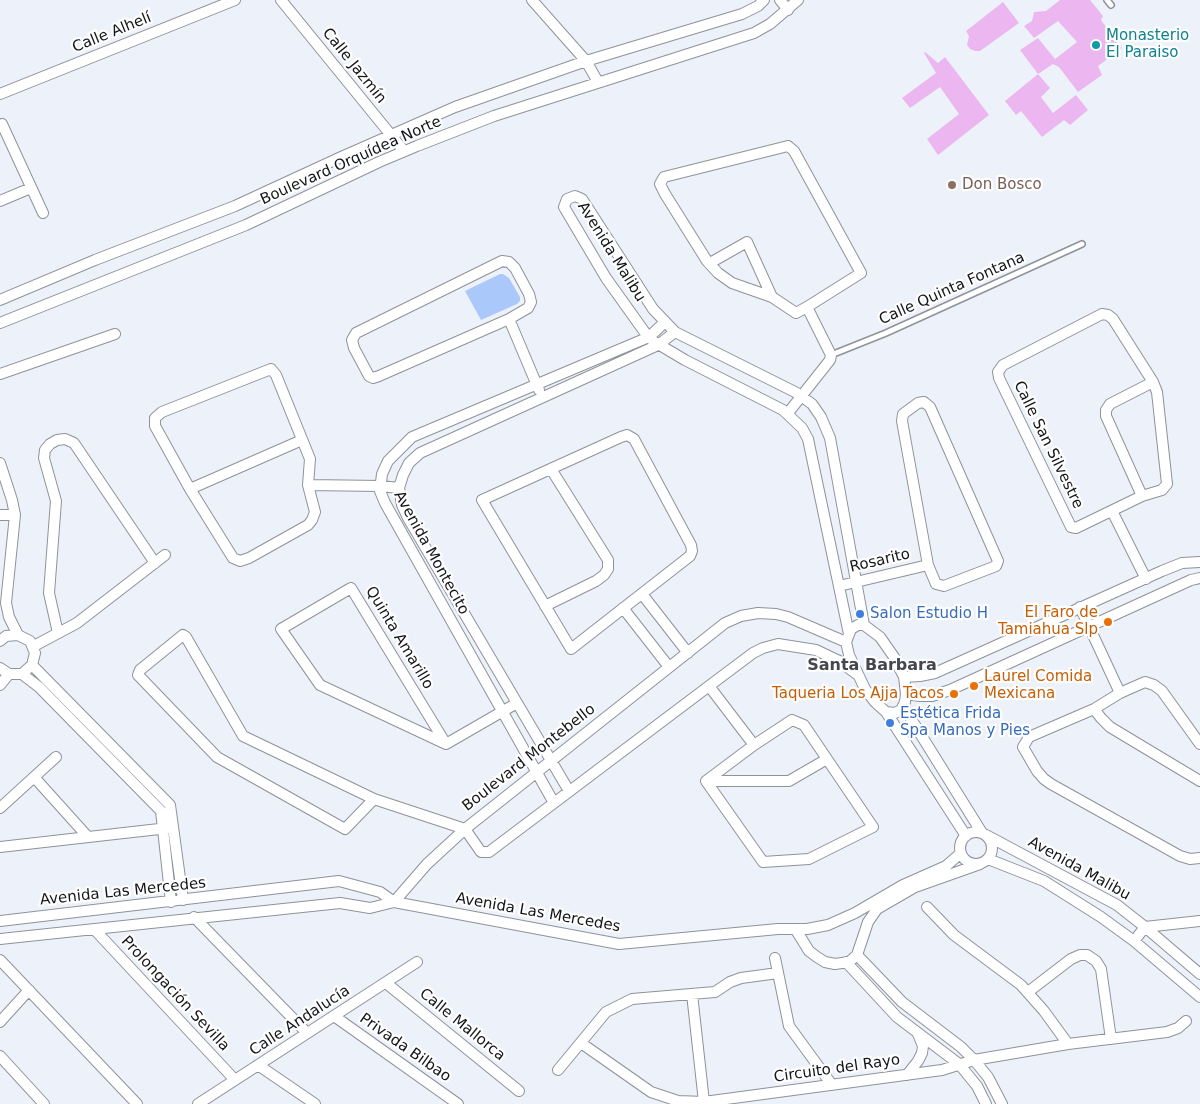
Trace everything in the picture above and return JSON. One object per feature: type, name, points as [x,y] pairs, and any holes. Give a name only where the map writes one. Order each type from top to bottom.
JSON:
[{"type":"street","name":"Calle Alhelí","points":[[0,94],[235,0]]},
{"type":"street","name":"Calle Jazmín","points":[[281,0],[404,152]]},
{"type":"street","points":[[532,0],[586,61],[598,82]]},
{"type":"street","name":"Boulevard Orquídea Norte","points":[[0,300],[95,260],[236,206],[455,107],[586,61],[742,14],[758,6],[764,0]]},
{"type":"street","points":[[780,0],[788,10]]},
{"type":"street","name":"Boulevard Orquídea Norte","points":[[0,322],[246,225],[404,152],[494,116],[754,33],[770,24],[798,0]]},
{"type":"street","points":[[2,124],[43,213]]},
{"type":"street","points":[[788,146],[794,151],[861,272],[807,307],[796,312],[772,297],[732,283],[718,273],[710,263],[665,194],[660,184],[664,177],[788,146]]},
{"type":"street","points":[[0,201],[31,188]]},
{"type":"street","name":"Avenida Malibu","points":[[864,625],[830,438],[817,410],[802,396],[674,332],[653,309],[582,199],[575,196],[566,200],[564,206],[606,278],[649,337],[658,345],[788,413],[802,428],[808,438],[839,586],[848,638],[846,648],[865,689],[886,712]]},
{"type":"street","points":[[710,263],[747,242],[772,297]]},
{"type":"street","points":[[502,260],[509,262],[515,268],[529,294],[531,302],[528,308],[509,319],[373,378],[369,376],[354,348],[352,340],[356,332],[362,328],[502,260]]},
{"type":"street","points":[[788,413],[830,360],[831,355],[807,307]]},
{"type":"street","name":"Calle San Silvestre","points":[[1102,314],[1108,315],[1113,319],[1153,382],[1157,392],[1167,484],[1162,490],[1142,496],[1112,512],[1076,528],[1071,528],[999,378],[998,372],[1003,365],[1102,314]]},
{"type":"street","points":[[509,319],[542,398]]},
{"type":"street","name":"Avenida Montecito","points":[[554,803],[385,503],[380,491],[382,474],[388,461],[412,437],[649,337],[665,322]]},
{"type":"street","name":"Avenida Montecito","points":[[569,791],[408,518],[402,505],[399,488],[409,463],[420,453],[658,345],[674,332]]},
{"type":"street","points":[[0,374],[116,334]]},
{"type":"street","points":[[271,369],[276,375],[310,459],[308,485],[315,512],[308,525],[240,561],[233,558],[190,489],[155,426],[155,418],[162,412],[271,369]]},
{"type":"street","points":[[1142,496],[1106,416],[1106,410],[1110,404],[1153,382]]},
{"type":"street","points":[[924,402],[930,407],[998,561],[996,566],[944,586],[936,584],[928,565],[902,422],[903,414],[918,403],[924,402]]},
{"type":"street","points":[[627,435],[634,439],[691,545],[692,551],[690,556],[642,594],[571,649],[482,500],[621,436],[627,435]]},
{"type":"street","points":[[58,633],[49,594],[56,501],[44,458],[45,450],[50,444],[57,440],[65,439],[74,443],[155,563]]},
{"type":"street","points":[[190,489],[302,440]]},
{"type":"street","points":[[0,463],[15,515],[6,603],[9,617],[18,634],[30,641],[34,646],[35,659],[32,665],[22,674]]},
{"type":"street","points":[[546,606],[596,581],[608,569],[608,560],[551,469]]},
{"type":"street","points":[[308,485],[399,488]]},
{"type":"street","points":[[1112,512],[1146,579]]},
{"type":"street","points":[[0,515],[15,515]]},
{"type":"street","points":[[34,646],[77,623],[165,555]]},
{"type":"street","points":[[904,677],[935,673],[1182,563],[1200,562]]},
{"type":"street","name":"Rosarito","points":[[839,586],[928,565]]},
{"type":"street","points":[[906,694],[932,696],[950,690],[1191,580],[1200,578]]},
{"type":"street","name":"Quinta Amarillo","points":[[351,588],[446,744],[320,685],[281,628],[351,588]]},
{"type":"street","points":[[642,594],[688,653]]},
{"type":"street","points":[[1080,607],[1120,693]]},
{"type":"street","points":[[623,608],[669,667]]},
{"type":"street","name":"Boulevard Montebello","points":[[848,638],[788,617],[758,613],[741,616],[725,623],[465,828],[481,852],[489,852],[753,653],[763,648],[778,644],[816,650],[839,661],[858,675]]},
{"type":"street","points":[[848,638],[851,629],[858,625],[864,625],[872,630],[887,646],[904,677],[906,694],[901,710],[896,713],[886,712]]},
{"type":"street","points":[[0,640],[6,636],[18,634]]},
{"type":"street","points":[[374,799],[345,829],[217,757],[138,676],[140,670],[183,635],[242,736],[374,799],[465,828],[427,864],[394,902]]},
{"type":"street","points":[[32,665],[170,805],[168,828],[179,919]]},
{"type":"street","points":[[0,668],[9,674],[22,674],[39,687],[161,810],[168,828]]},
{"type":"street","points":[[0,685],[9,674]]},
{"type":"street","points":[[1200,744],[1162,691],[1154,685],[1145,682],[1120,693],[1094,709],[1029,736],[1023,748],[1037,771],[1051,784],[1180,856],[1190,859],[1200,858]]},
{"type":"street","points":[[709,686],[754,745]]},
{"type":"street","points":[[446,744],[517,703]]},
{"type":"street","name":"Avenida Malibu","points":[[903,706],[984,834],[1117,905],[1146,927],[1200,974]]},
{"type":"street","points":[[1094,709],[1110,727],[1200,781]]},
{"type":"street","points":[[886,712],[966,836]]},
{"type":"street","points":[[792,720],[804,725],[872,827],[809,859],[763,862],[706,781],[754,745],[792,720]]},
{"type":"street","points":[[0,808],[56,757]]},
{"type":"street","points":[[706,781],[789,781],[827,759]]},
{"type":"street","points":[[34,777],[88,837]]},
{"type":"street","points":[[0,847],[168,828]]},
{"type":"street","points":[[796,930],[809,951],[817,957],[825,962],[835,964],[846,962],[854,959],[857,955],[868,922],[877,909],[915,887],[984,861],[992,847],[991,842],[984,834],[974,832],[966,836],[961,844],[961,853],[965,859],[971,863],[984,861]]},
{"type":"street","name":"Avenida Las Mercedes","points":[[0,939],[340,902],[370,908],[394,902],[619,944],[796,930],[828,925],[855,913],[903,885],[946,866],[961,853]]},
{"type":"street","name":"Avenida Malibu","points":[[984,861],[1044,881],[1101,916],[1134,941],[1200,997]]},
{"type":"street","name":"Avenida Las Mercedes","points":[[0,921],[339,881],[380,892],[394,902]]},
{"type":"street","points":[[927,907],[954,935],[1010,976],[1028,992],[1068,1044]]},
{"type":"street","points":[[855,913],[868,922]]},
{"type":"street","points":[[194,917],[307,1034]]},
{"type":"street","points":[[1134,941],[1146,927],[1200,921]]},
{"type":"street","name":"Prolongación Sevilla","points":[[94,929],[235,1080]]},
{"type":"street","points":[[857,955],[902,1002],[961,1047],[974,1060],[988,1077],[1002,1104]]},
{"type":"street","points":[[1028,992],[1071,958],[1087,955],[1096,961],[1101,969],[1111,1039]]},
{"type":"street","points":[[775,958],[790,1026],[832,1085]]},
{"type":"street","points":[[0,960],[137,1104]]},
{"type":"street","name":"Calle Andalucía","points":[[198,1104],[417,962]]},
{"type":"street","points":[[846,962],[873,993],[917,1034],[959,1064],[977,1086],[986,1104]]},
{"type":"street","points":[[558,1070],[606,1012],[632,999],[715,992],[730,982],[741,978],[778,973]]},
{"type":"street","name":"Calle Mallorca","points":[[386,983],[519,1091]]},
{"type":"street","points":[[0,1022],[29,990]]},
{"type":"street","points":[[692,994],[704,1102]]},
{"type":"street","name":"Privada Bilbao","points":[[334,1016],[458,1104]]},
{"type":"street","name":"Circuito del Rayo","points":[[581,1043],[651,1092],[678,1101],[704,1102],[942,1070],[974,1060],[1068,1044],[1167,1032],[1178,1028],[1186,1021]]},
{"type":"street","points":[[917,1034],[926,1022]]},
{"type":"street","points":[[907,1075],[922,1053],[923,1046],[917,1034]]},
{"type":"street","points":[[0,1056],[44,1104]]},
{"type":"street","points":[[258,1065],[315,1104]]},
{"type":"lane","name":"Calle Quinta Fontana","points":[[831,355],[886,333],[1082,244]]},
{"type":"shaded area","points":[[500,274],[509,278],[520,297],[520,301],[481,320],[465,291]]},
{"type":"building","name":"Monasterio El Paraiso","points":[[1060,0],[1090,0],[1103,16],[1101,20],[1122,48],[1098,66],[1102,75],[1078,92],[1059,67],[1053,64],[1038,74],[1020,50],[1038,38],[1055,59],[1077,42],[1058,21],[1034,38],[1024,26],[1032,21],[1034,12],[1046,11]]},
{"type":"building","points":[[1003,2],[1019,23],[980,51],[970,49],[967,45],[969,36],[966,31]]},
{"type":"building","points":[[925,52],[938,63],[945,57],[989,115],[938,155],[927,139],[959,114],[940,87],[910,108],[902,98],[936,73]]},
{"type":"building","points":[[1038,74],[1050,88],[1041,97],[1053,113],[1076,95],[1088,110],[1070,125],[1064,120],[1042,137],[1021,111],[1016,115],[1005,101]]},
{"type":"place","name":"Monasterio El Paraiso","points":[[1096,45]]},
{"type":"place","name":"Don Bosco","points":[[952,185]]},
{"type":"place","name":"Salon Estudio H","points":[[860,614]]},
{"type":"place","name":"El Faro de Tamiahua Slp","points":[[1108,622]]},
{"type":"place","name":"Laurel Comida Mexicana","points":[[974,686]]},
{"type":"place","name":"Taqueria Los Ajja Tacos","points":[[954,694]]},
{"type":"place","name":"Estética Frida Spa Manos y Pies","points":[[890,723]]},
{"type":"district","name":"Santa Barbara","points":[[872,666]]}]
